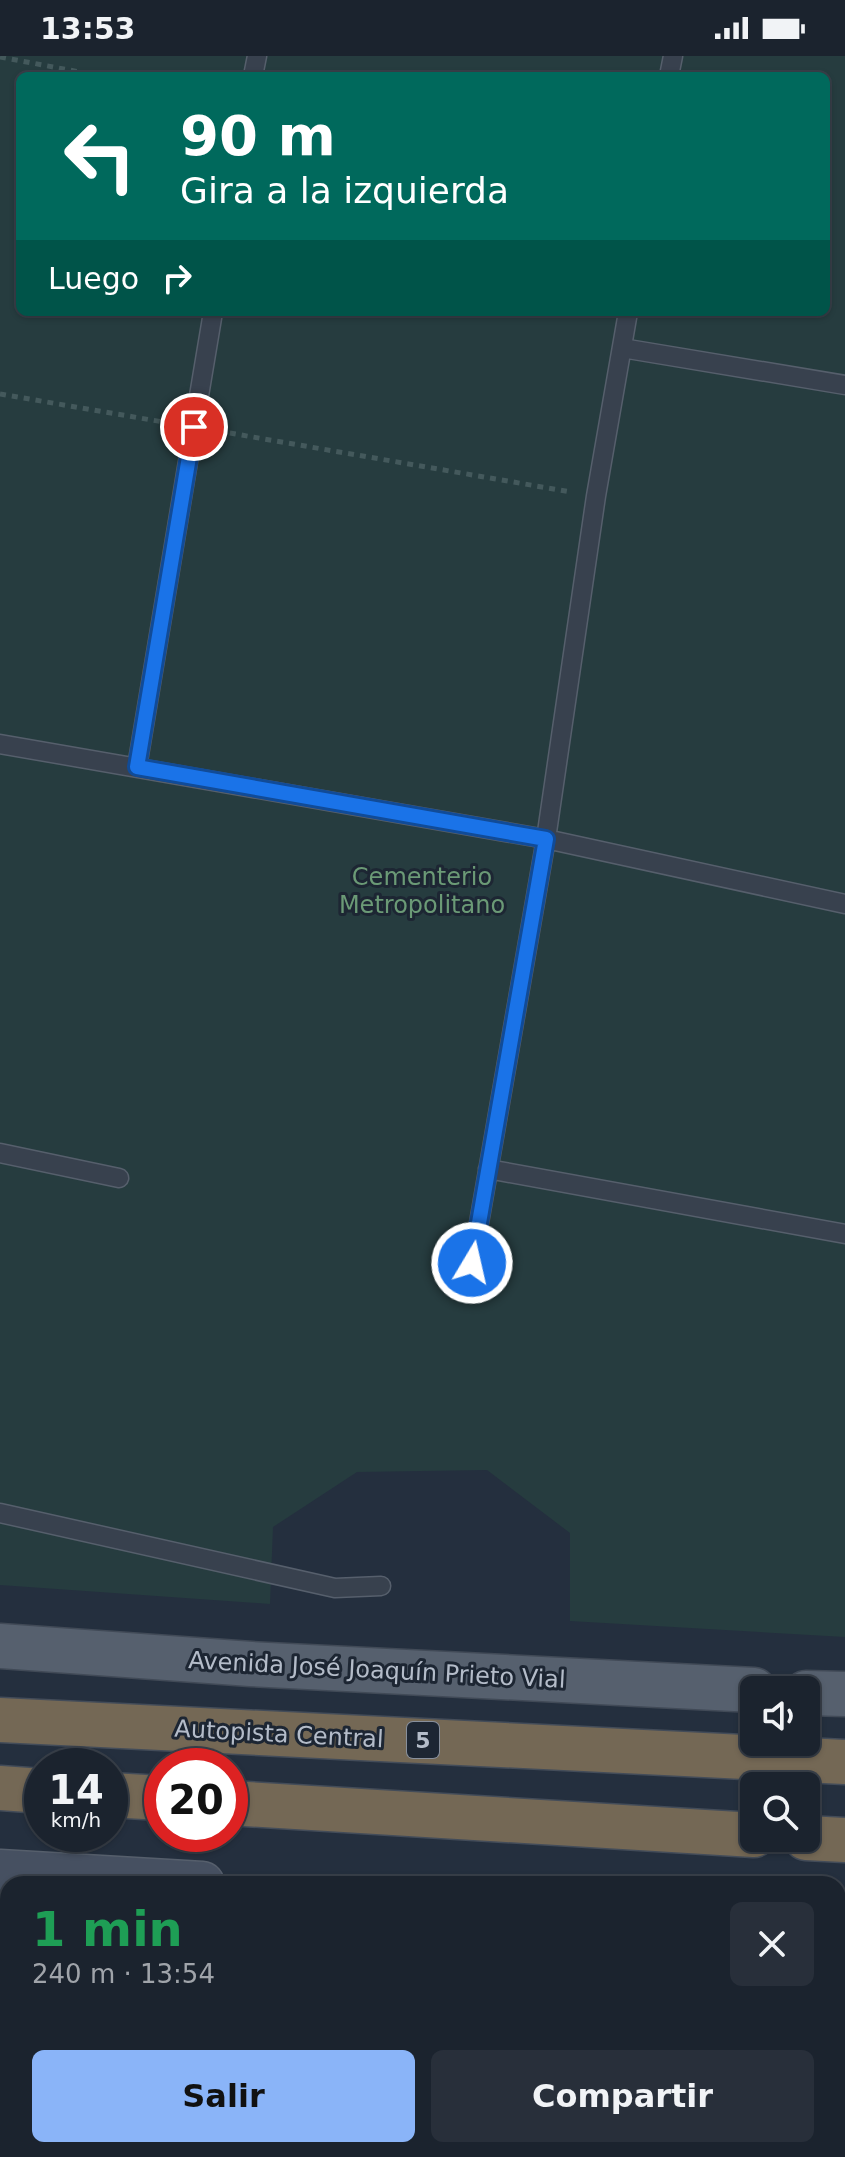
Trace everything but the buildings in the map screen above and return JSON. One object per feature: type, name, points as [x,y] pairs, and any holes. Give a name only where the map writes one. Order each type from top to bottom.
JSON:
[{"type":"highway","name":"Autopista Central","points":[[0,1720],[845,1762]]},
{"type":"highway","points":[[0,1788],[24,1790]]},
{"type":"highway","points":[[248,1804],[740,1834]]},
{"type":"highway","points":[[820,1839],[845,1840]]},
{"type":"main road","name":"Avenida José Joaquín Prieto Vial","points":[[0,1646],[251,1664],[740,1689]]},
{"type":"main road","points":[[820,1693],[845,1694]]},
{"type":"main road","points":[[0,1872],[67,1876]]},
{"type":"lane","points":[[137,767],[212,316]]},
{"type":"lane","points":[[472,1263],[546,839],[596,496],[627,316]]},
{"type":"lane","points":[[622,348],[845,385]]},
{"type":"lane","points":[[0,744],[546,839],[845,904]]},
{"type":"lane","points":[[0,1153],[119,1178]]},
{"type":"lane","points":[[488,1169],[845,1234]]},
{"type":"lane","points":[[0,1513],[335,1588],[381,1586]]},
{"type":"path","points":[[0,57],[80,72]]},
{"type":"path","points":[[0,394],[596,496]]},
{"type":"green space","name":"Cementerio Metropolitano","points":[[0,56],[845,56],[845,1637],[570,1621],[570,1533],[487,1470],[357,1472],[273,1527],[270,1604],[0,1585]]},
{"type":"route","points":[[194,427],[137,767],[546,839],[472,1263]]}]
